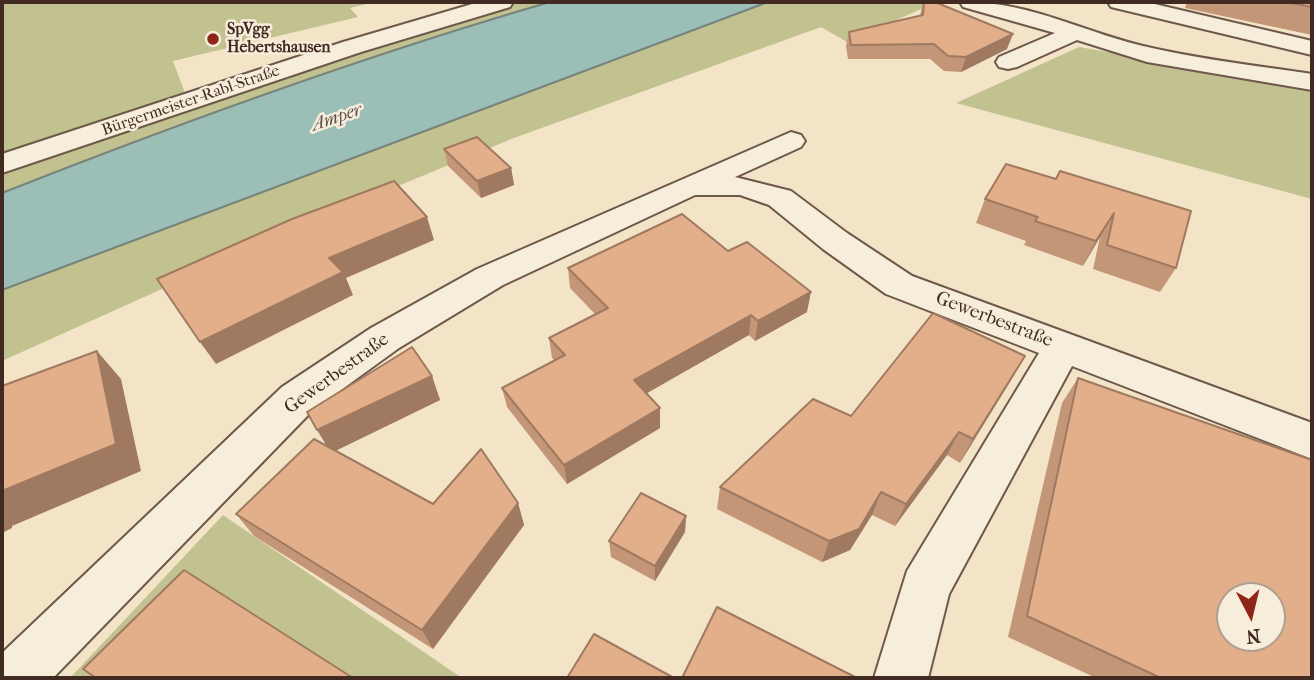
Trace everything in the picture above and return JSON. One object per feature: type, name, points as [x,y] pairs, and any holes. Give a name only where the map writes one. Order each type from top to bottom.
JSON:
[{"type":"street","name":"Bürgermeister-Rabl-Straße","points":[[2,164],[352,47],[502,2]]},
{"type":"street","points":[[971,2],[1065,27],[1147,55],[1312,82]]},
{"type":"street","points":[[1119,2],[1312,48]]},
{"type":"street","points":[[1008,62],[1068,36],[1065,27]]},
{"type":"street","name":"Gewerbestraße","points":[[15,678],[297,399],[384,338],[490,277],[681,179],[791,141]]},
{"type":"street","name":"Gewerbestraße","points":[[681,179],[742,186],[780,198],[835,241],[899,285],[1312,441]]},
{"type":"street","points":[[901,678],[925,588],[1063,346]]},
{"type":"green space","points":[[2,2],[375,2],[350,8],[358,17],[173,61],[185,93],[2,153]]},
{"type":"green space","points":[[521,2],[550,2],[274,91],[2,193],[2,171],[339,54]]},
{"type":"green space","points":[[768,2],[937,2],[847,42],[821,27],[514,138],[311,222],[2,361],[2,290]]},
{"type":"green space","points":[[1079,47],[1312,88],[1312,199],[956,103]]},
{"type":"green space","points":[[223,515],[462,678],[70,678]]},
{"type":"water","name":"Amper","points":[[550,2],[768,2],[2,290],[2,193],[274,91]]},
{"type":"building","points":[[924,2],[935,2],[1013,34],[966,57],[948,56],[934,44],[851,45],[849,32],[923,15]]},
{"type":"building","points":[[1286,2],[1312,2],[1312,7]]},
{"type":"building","points":[[477,137],[511,168],[477,181],[444,149]]},
{"type":"building","points":[[1006,164],[1056,179],[1060,171],[1191,211],[1176,268],[1107,245],[1114,213],[1096,241],[1035,221],[1038,217],[985,199]]},
{"type":"building","points":[[394,181],[427,217],[329,258],[343,272],[200,342],[157,279],[292,219]]},
{"type":"building","points":[[682,214],[728,251],[747,242],[811,292],[758,321],[751,315],[634,380],[660,408],[564,465],[502,388],[565,355],[549,338],[608,308],[568,268]]},
{"type":"building","points":[[933,313],[1025,356],[973,439],[959,432],[906,504],[881,492],[859,529],[829,541],[720,487],[813,399],[851,416]]},
{"type":"building","points":[[412,347],[432,376],[317,430],[307,412]]},
{"type":"building","points":[[97,351],[116,444],[2,491],[2,386]]},
{"type":"building","points":[[1078,378],[1312,460],[1312,678],[1161,678],[1027,616]]},
{"type":"building","points":[[314,439],[433,504],[481,449],[518,503],[422,630],[236,514]]},
{"type":"building","points":[[641,493],[686,516],[655,566],[609,541]]},
{"type":"building","points":[[184,570],[353,678],[96,678],[83,669]]},
{"type":"building","points":[[717,607],[857,678],[682,678]]},
{"type":"building","points":[[594,634],[674,678],[567,678]]},
{"type":"place","name":"SpVgg Hebertshausen","points":[[213,39]]}]
